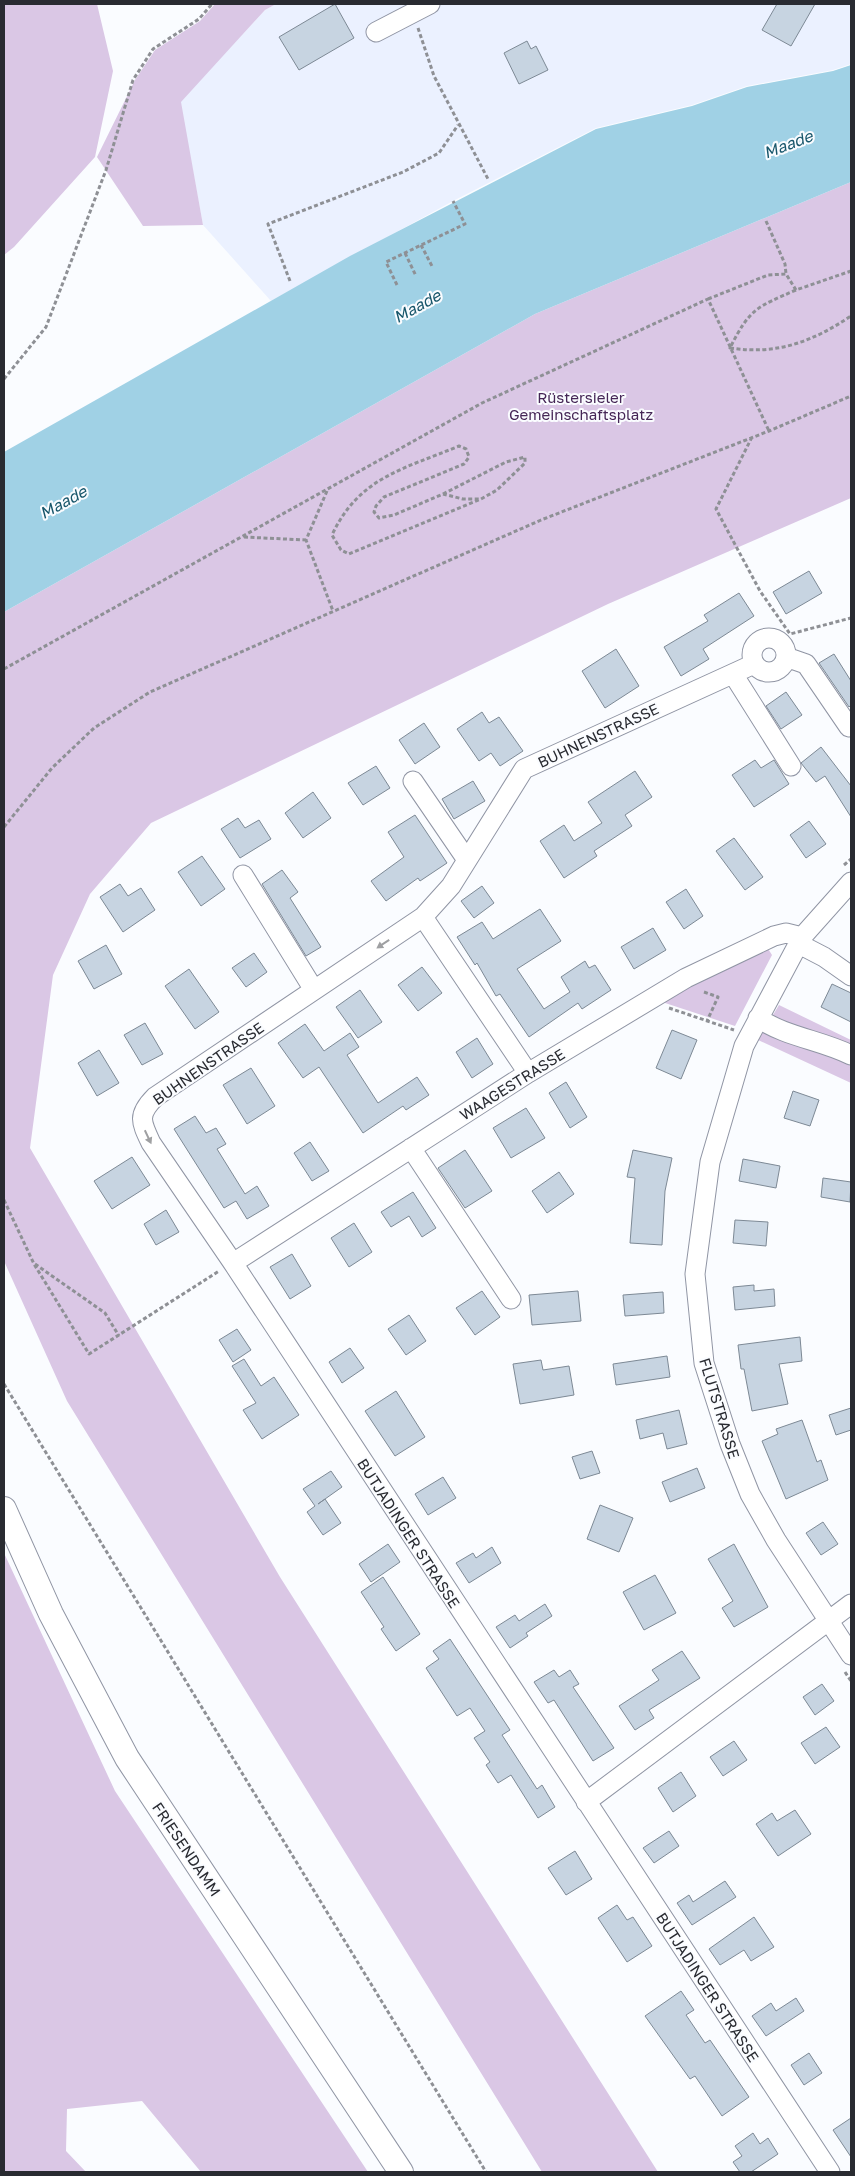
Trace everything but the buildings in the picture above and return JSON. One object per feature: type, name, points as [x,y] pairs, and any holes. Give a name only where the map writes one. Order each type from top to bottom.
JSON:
[{"type":"main road","name":"FRIESENDAMM","points":[[4,1509],[51,1614],[127,1758],[401,2172]]},
{"type":"street","points":[[376,32],[430,4]]},
{"type":"street","points":[[773,638],[781,642],[786,649],[786,657],[782,667],[771,672],[759,670],[754,664],[751,658],[752,650],[759,641],[773,638]]},
{"type":"street","points":[[786,657],[806,664],[849,727]]},
{"type":"street","name":"BUHNENSTRASSE","points":[[233,1263],[151,1143],[142,1122],[144,1108],[155,1097],[423,917],[451,886],[524,770],[754,664]]},
{"type":"street","points":[[733,674],[791,766]]},
{"type":"street","points":[[413,781],[467,860]]},
{"type":"street","points":[[243,875],[314,990]]},
{"type":"street","points":[[738,1038],[758,1018],[801,940],[844,877]]},
{"type":"street","points":[[423,917],[528,1072]]},
{"type":"street","name":"WAAGESTRASSE","points":[[233,1263],[528,1072],[650,1002],[686,978],[774,936],[786,933],[801,940]]},
{"type":"street","points":[[801,940],[851,976]]},
{"type":"street","points":[[758,1018],[770,1026],[837,1048],[851,1055]]},
{"type":"street","name":"FLUTSTRASSE","points":[[738,1038],[710,1162],[695,1274],[704,1363],[730,1444],[750,1494],[828,1622],[846,1661]]},
{"type":"street","points":[[411,1148],[511,1299]]},
{"type":"street","name":"BUTJADINGER STRASSE","points":[[233,1263],[830,2172]]},
{"type":"street","points":[[586,1802],[851,1604]]},
{"type":"path","points":[[4,379],[46,327],[106,170],[133,80],[153,49],[199,19],[212,4]]},
{"type":"path","points":[[414,12],[434,76],[488,179]]},
{"type":"path","points":[[290,280],[268,224],[402,172],[439,152],[458,125]]},
{"type":"path","points":[[397,285],[386,262],[465,224],[453,201]]},
{"type":"path","points":[[766,222],[786,264],[786,274],[796,290]]},
{"type":"path","points":[[422,245],[433,268]]},
{"type":"path","points":[[405,253],[416,276]]},
{"type":"path","points":[[730,348],[744,321],[761,306],[796,290],[851,271]]},
{"type":"path","points":[[4,669],[482,403],[708,299],[768,275],[786,274]]},
{"type":"path","points":[[708,299],[769,431]]},
{"type":"path","points":[[730,348],[756,352],[793,346],[832,330],[851,316]]},
{"type":"path","points":[[4,825],[52,768],[94,728],[150,692],[541,520],[752,436],[769,431],[851,396]]},
{"type":"path","points":[[752,436],[716,509],[760,591],[790,634],[851,618]]},
{"type":"path","points":[[459,446],[466,450],[469,457],[464,464],[384,496],[374,512],[379,518],[394,515],[442,494],[506,462],[525,457],[525,463],[513,476],[497,490],[481,499],[350,554],[341,550],[332,535],[341,517],[374,482],[459,446]]},
{"type":"path","points":[[328,490],[306,540],[333,611]]},
{"type":"path","points":[[442,494],[464,499],[481,499]]},
{"type":"path","points":[[243,537],[306,540]]},
{"type":"path","points":[[844,877],[851,859]]},
{"type":"path","points":[[704,992],[718,997],[708,1021]]},
{"type":"path","points":[[650,1002],[708,1021],[738,1038],[740,1025]]},
{"type":"path","points":[[4,1200],[34,1264],[89,1354],[233,1263]]},
{"type":"path","points":[[34,1264],[105,1313],[118,1336]]},
{"type":"path","points":[[4,1384],[486,2172]]},
{"type":"path","points":[[846,1661],[851,1682]]},
{"type":"shaded area","points":[[276,4],[851,4],[851,64],[833,70],[747,86],[692,105],[596,128],[453,201],[271,301],[203,225],[180,102],[265,10]]},
{"type":"green space","points":[[4,4],[97,4],[113,71],[95,157],[14,247],[4,255]]},
{"type":"green space","points":[[215,4],[276,4],[265,10],[181,102],[203,225],[143,226],[97,157],[135,80],[155,50],[200,21]]},
{"type":"green space","name":"Rüstersieler Gemeinschaftsplatz","points":[[851,182],[851,498],[608,604],[151,823],[90,894],[53,975],[30,1148],[280,1577],[658,2172],[542,2172],[67,1401],[4,1261],[4,612],[535,314]]},
{"type":"green space","points":[[765,944],[772,955],[735,1026],[659,1001]]},
{"type":"green space","points":[[779,1005],[851,1040],[851,1083],[758,1040]]},
{"type":"green space","points":[[4,1553],[115,1791],[368,2172],[201,2172],[142,2101],[67,2109],[66,2151],[86,2172],[4,2172]]},
{"type":"water","name":"Maade","points":[[851,65],[851,182],[535,314],[4,612],[4,452],[350,256],[596,129],[692,106],[747,87],[833,71]]}]
